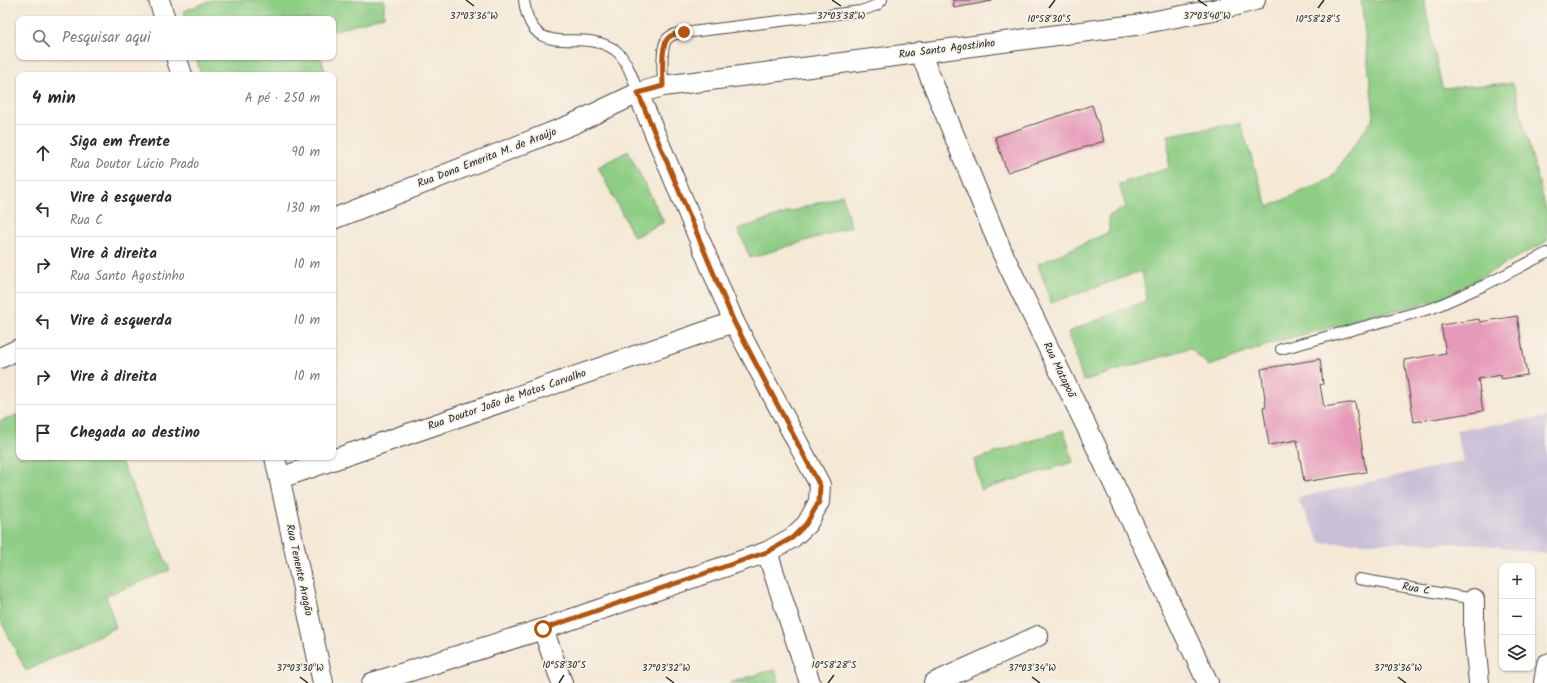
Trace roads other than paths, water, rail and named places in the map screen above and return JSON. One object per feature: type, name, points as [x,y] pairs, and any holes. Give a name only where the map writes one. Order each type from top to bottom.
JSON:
[{"type":"street","points":[[159,0],[164,16]]},
{"type":"street","name":"Rua Santo Agostinho","points":[[638,93],[663,86],[1134,25],[1232,6],[1255,0]]},
{"type":"street","name":"Rua Matapoã","points":[[920,52],[1002,252],[1208,683]]},
{"type":"street","points":[[177,60],[181,72]]},
{"type":"street","points":[[372,683],[543,629],[767,552],[792,538],[806,524],[819,502],[820,486],[734,322],[638,93]]},
{"type":"street","name":"Rua Dona Emerita M. de Araújo","points":[[336,218],[573,124],[638,93]]},
{"type":"street","name":"Rua Doutor João de Matos Carvalho","points":[[336,459],[734,322]]},
{"type":"street","points":[[0,358],[16,351]]},
{"type":"street","name":"Rua Tenente Aragão","points":[[276,460],[323,683]]},
{"type":"street","name":"Rua Doutor João de Matos Carvalho","points":[[280,478],[332,460]]},
{"type":"street","points":[[767,552],[810,683]]},
{"type":"street","points":[[1474,599],[1474,632],[1479,683]]},
{"type":"street","points":[[543,629],[562,683]]},
{"type":"street","points":[[934,683],[1038,636]]},
{"type":"street","points":[[1544,683],[1547,664]]},
{"type":"lane","points":[[524,0],[525,14],[530,26],[540,36],[550,40],[592,42],[605,45],[616,50],[631,72],[638,93]]},
{"type":"lane","points":[[663,86],[662,67],[665,44],[668,38],[675,34],[861,11],[877,5],[882,0]]},
{"type":"lane","points":[[1281,349],[1433,308],[1485,285],[1547,253]]},
{"type":"lane","name":"Rua C","points":[[1359,579],[1474,599]]}]
